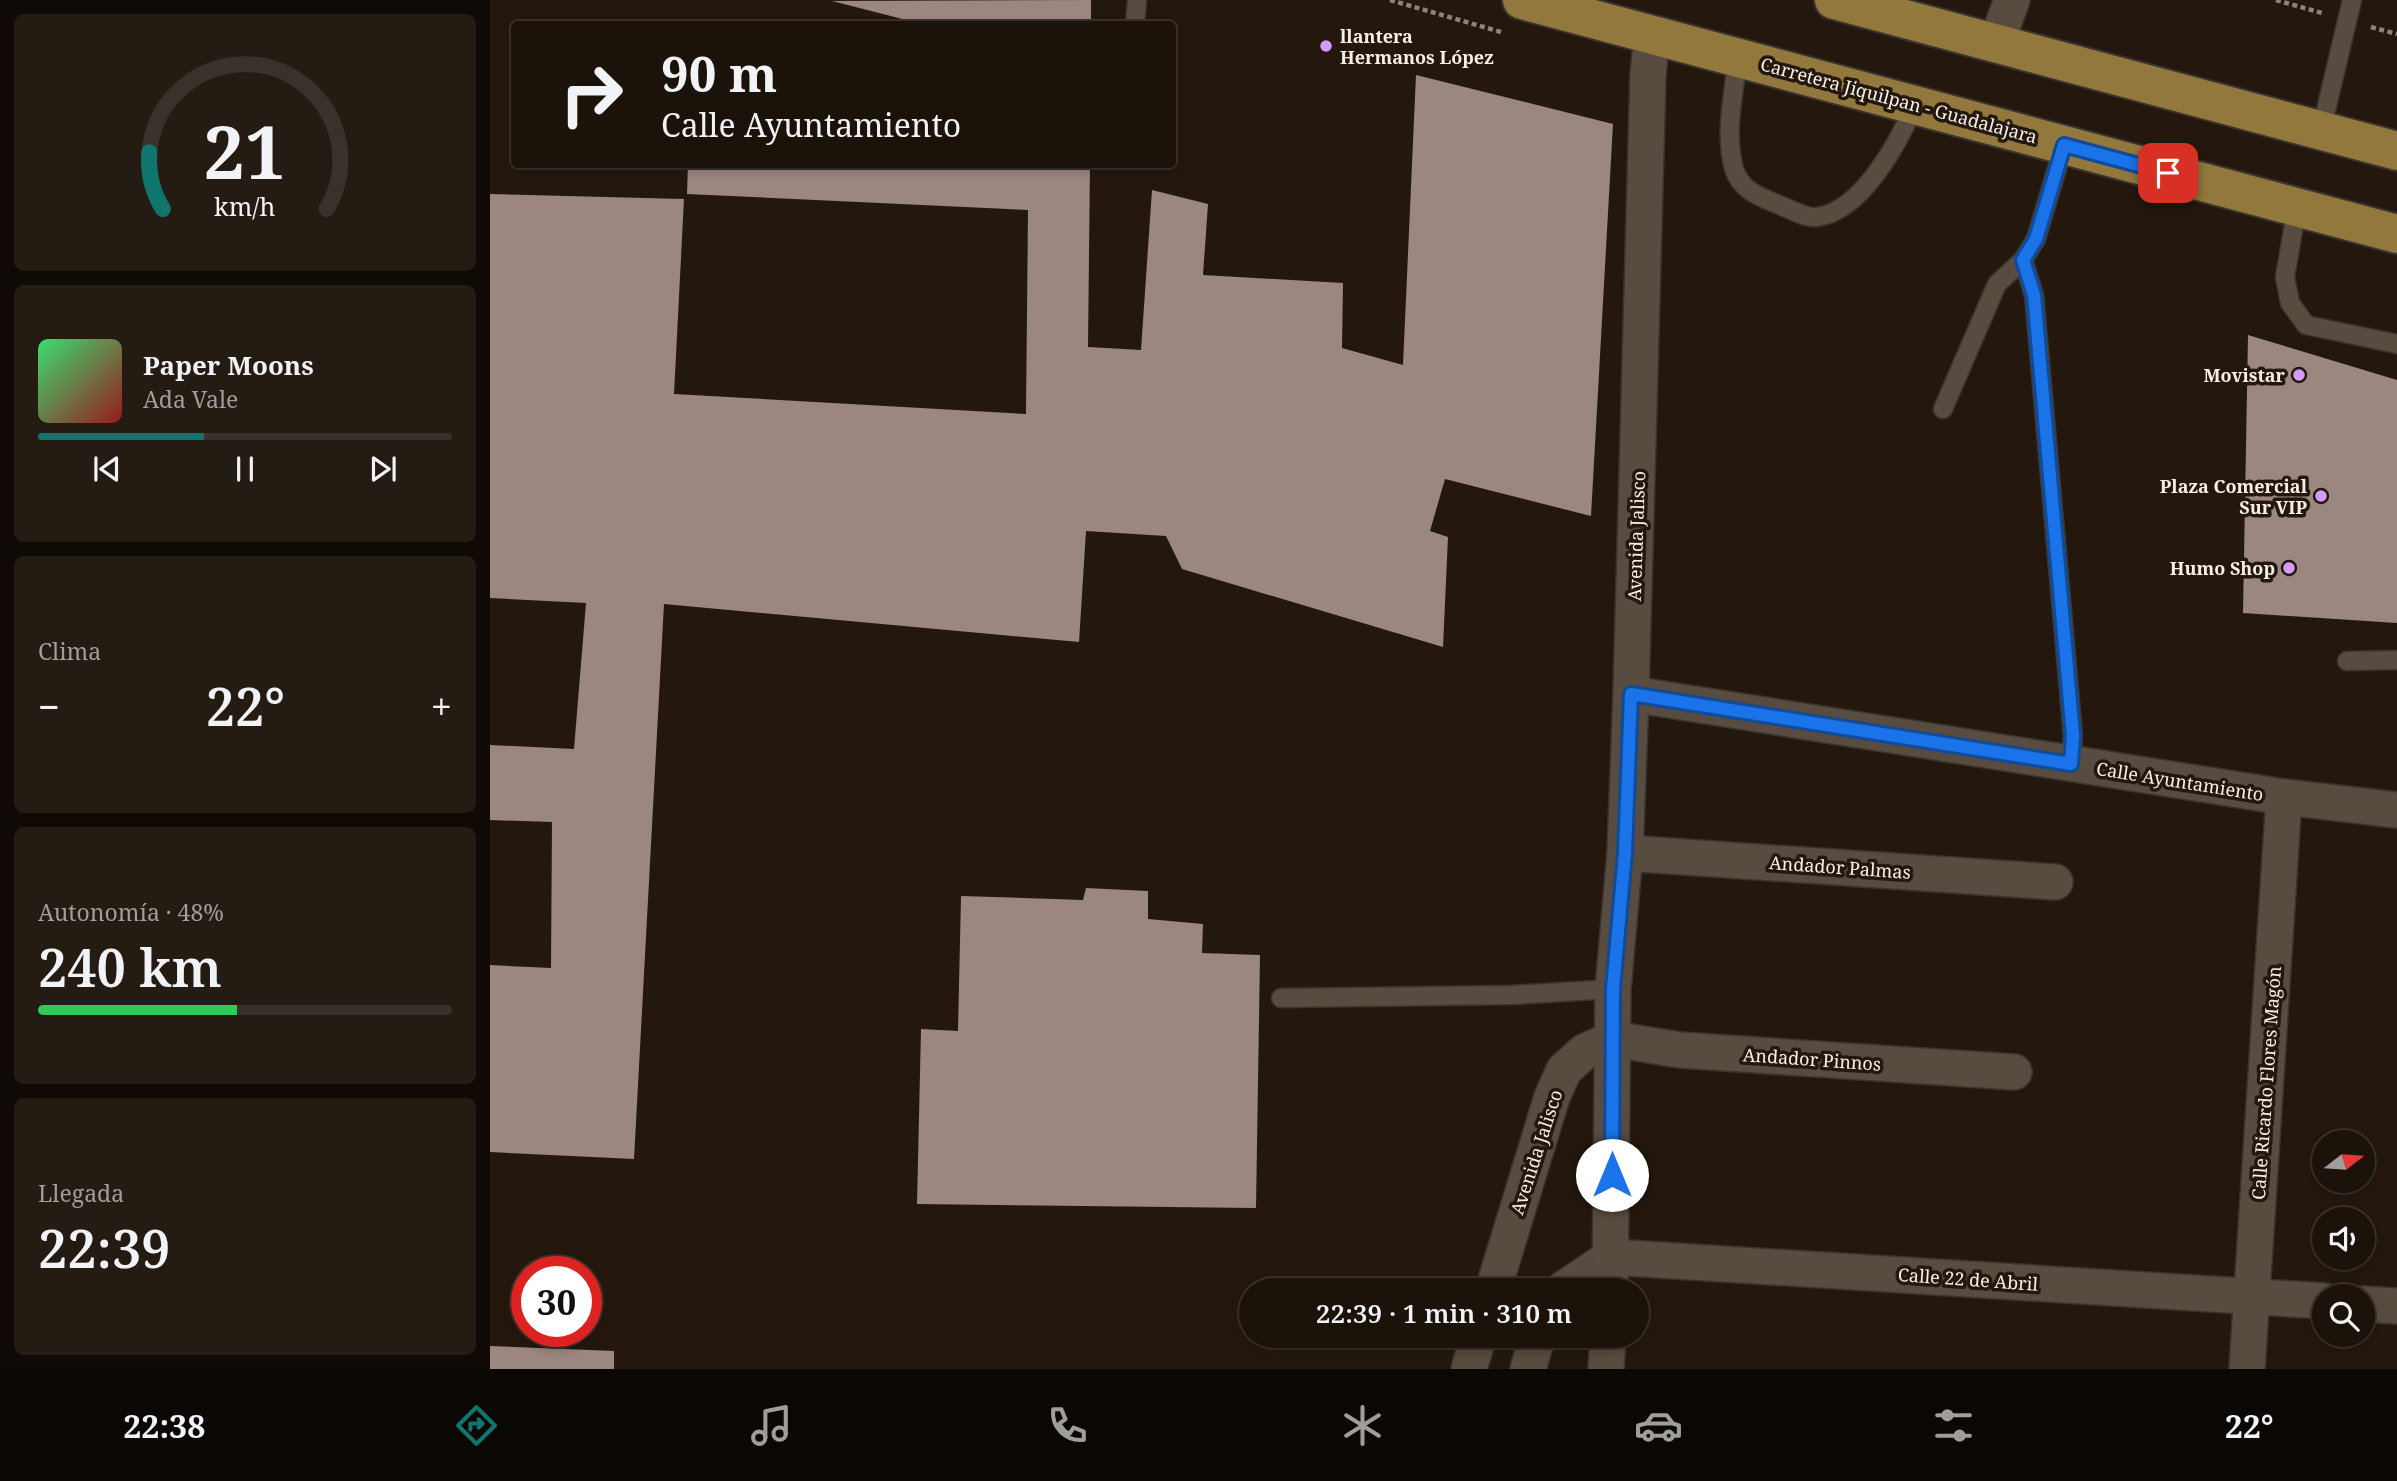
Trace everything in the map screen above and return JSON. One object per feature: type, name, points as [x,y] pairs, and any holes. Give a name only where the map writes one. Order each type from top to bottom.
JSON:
[{"type":"highway","name":"Carretera Jiquilpan - Guadalajara","points":[[1522,0],[2397,234]]},
{"type":"highway","points":[[1834,0],[2397,151]]},
{"type":"street","points":[[1996,43],[2012,0]]},
{"type":"street","name":"Avenida Jalisco","points":[[1611,1273],[1613,989],[1625,853],[1648,75],[1652,34]]},
{"type":"street","name":"Calle Ayuntamiento","points":[[1631,694],[2284,797],[2397,810]]},
{"type":"street","name":"Calle Ricardo Flores Magón","points":[[2247,1369],[2284,797]]},
{"type":"street","name":"Andador Palmas","points":[[1625,853],[2055,882]]},
{"type":"street","name":"Avenida Jalisco","points":[[1497,1278],[1552,1097],[1564,1070],[1584,1052],[1612,1039]]},
{"type":"street","name":"Andador Pinnos","points":[[1612,1039],[1680,1050],[2014,1072]]},
{"type":"street","name":"Calle 22 de Abril","points":[[1611,1273],[2312,1300]]},
{"type":"street","points":[[2375,1305],[2397,1306]]},
{"type":"street","points":[[1469,1369],[1475,1348]]},
{"type":"street","points":[[1528,1369],[1534,1348]]},
{"type":"street","points":[[1606,1369],[1607,1348]]},
{"type":"lane","points":[[1135,21],[1137,0]]},
{"type":"lane","points":[[2321,131],[2352,0]]},
{"type":"lane","points":[[1738,57],[1730,130],[1730,150],[1735,172],[1749,193],[1815,218],[1839,211],[1858,195],[1902,135],[1915,104]]},
{"type":"lane","points":[[1943,409],[1997,284],[2023,260],[2036,239],[2064,145]]},
{"type":"lane","points":[[2297,207],[2285,277],[2290,303],[2306,325],[2397,344]]},
{"type":"lane","points":[[2023,260],[2034,295],[2073,736],[2071,764]]},
{"type":"lane","points":[[2347,661],[2397,660]]},
{"type":"lane","points":[[1281,998],[1511,995],[1613,989]]},
{"type":"building","points":[[1091,0],[1091,21],[910,21],[832,1]]},
{"type":"building","points":[[1416,75],[1613,124],[1591,516],[1445,479],[1430,531],[1448,537],[1443,647],[1182,569],[1166,536],[1086,531],[1079,642],[664,604],[634,1159],[490,1152],[490,965],[551,968],[552,822],[490,820],[490,745],[574,749],[586,603],[490,598],[490,194],[684,199],[674,394],[1026,414],[1028,210],[687,194],[688,168],[1090,168],[1088,347],[1141,350],[1152,190],[1208,204],[1203,275],[1343,283],[1342,348],[1403,365]]},
{"type":"building","name":"Plaza Comercial Sur VIP","points":[[2248,335],[2397,380],[2397,623],[2243,613]]},
{"type":"building","points":[[1086,888],[1148,891],[1148,919],[1203,924],[1202,953],[1260,955],[1256,1208],[917,1204],[921,1029],[958,1031],[961,896],[1083,900]]},
{"type":"building","points":[[490,1346],[614,1351],[614,1369],[490,1369]]},
{"type":"place","name":"llantera Hermanos López","points":[[1326,46]]},
{"type":"place","name":"Movistar","points":[[2299,375]]},
{"type":"place","name":"Plaza Comercial Sur VIP","points":[[2321,496]]},
{"type":"place","name":"Humo Shop","points":[[2289,568]]},
{"type":"route","points":[[1612,1175],[1613,989],[1625,853],[1631,694],[2071,764],[2073,736],[2034,295],[2023,260],[2036,239],[2064,145],[2168,173]]}]
